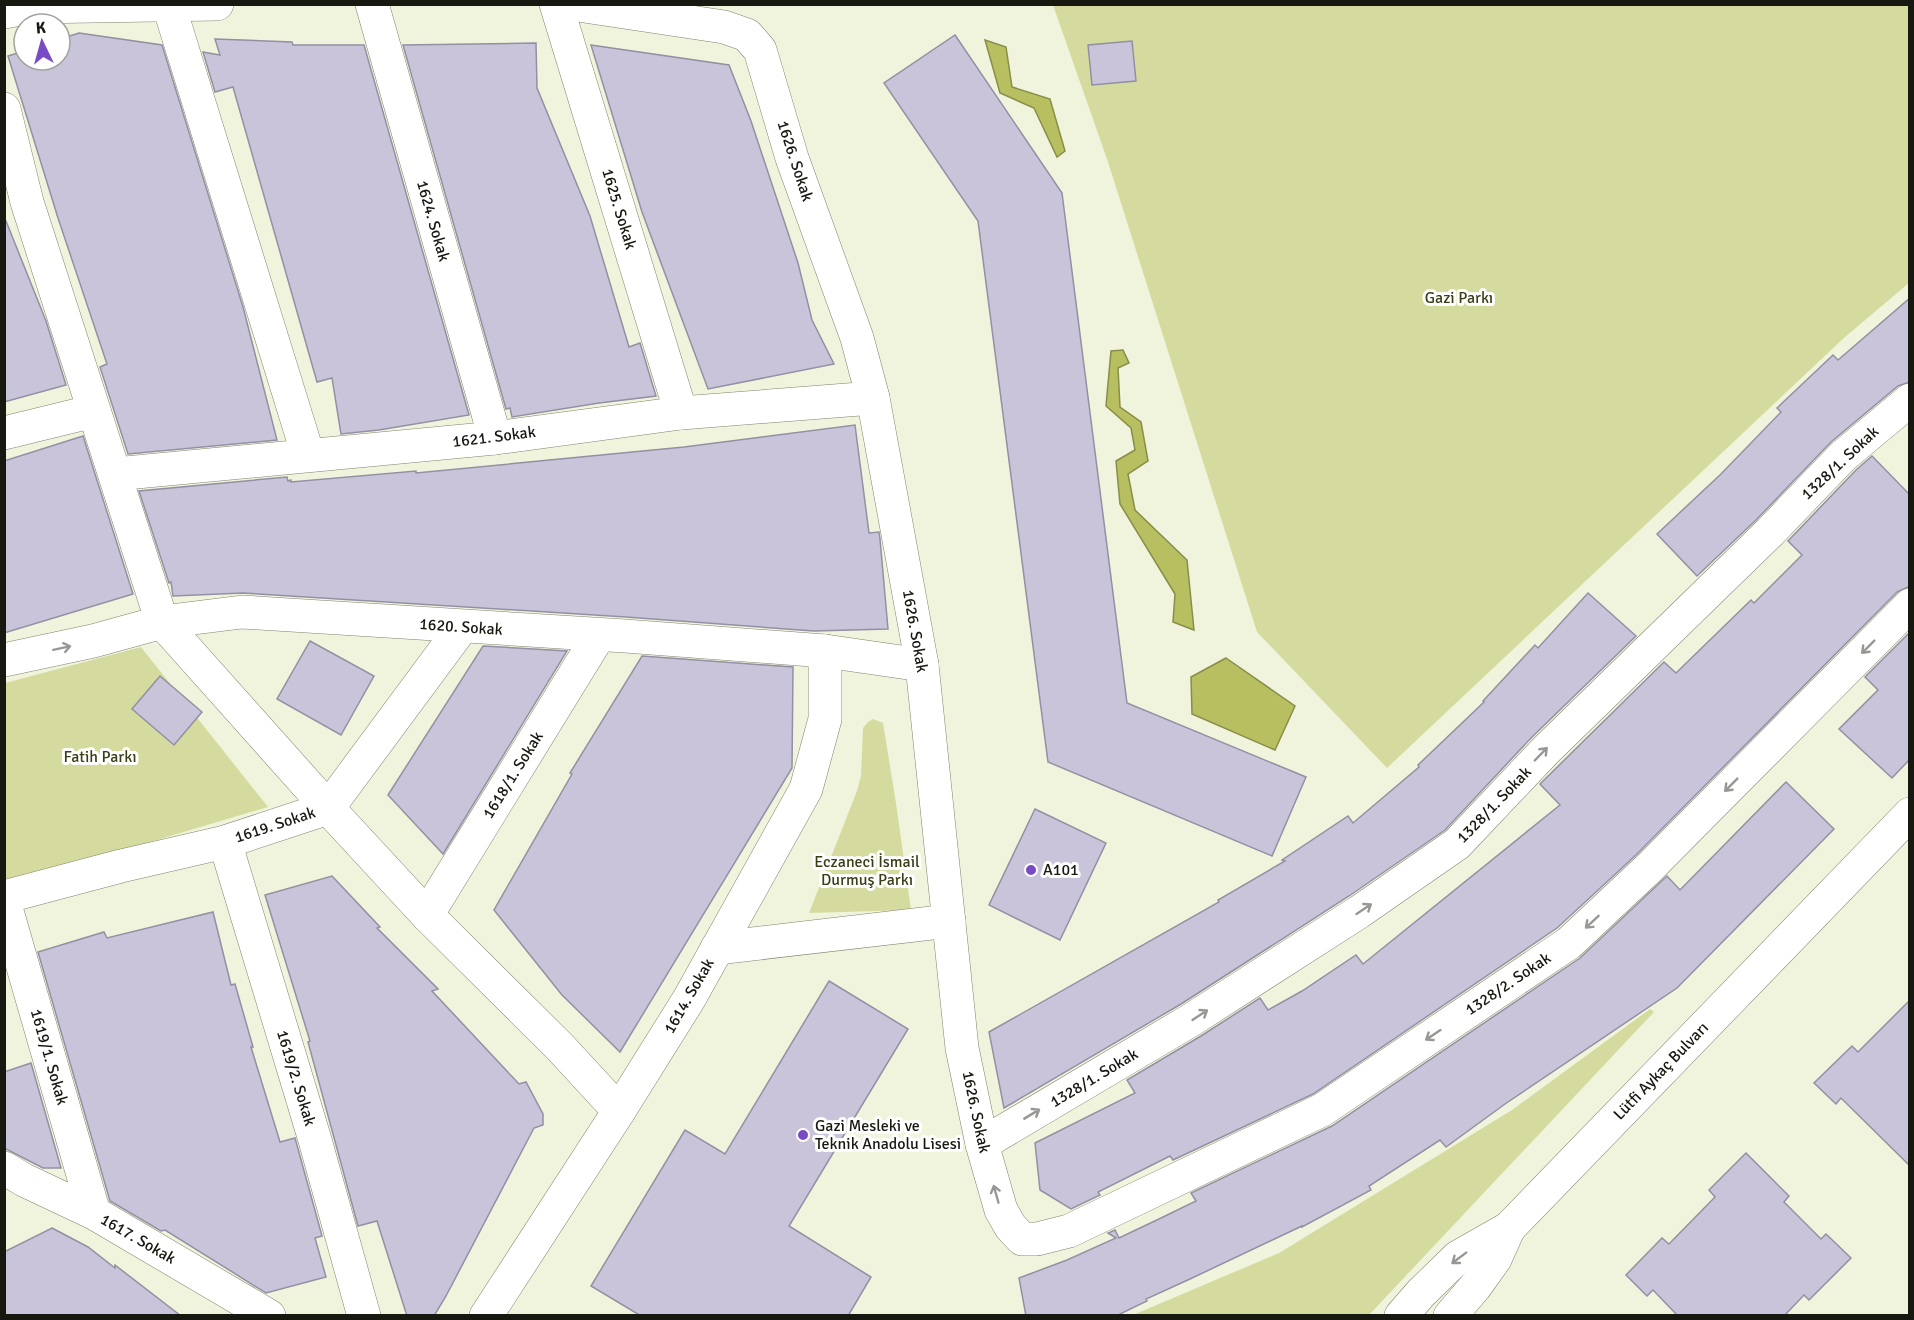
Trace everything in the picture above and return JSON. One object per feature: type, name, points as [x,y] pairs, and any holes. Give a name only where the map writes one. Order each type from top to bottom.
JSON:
[{"type":"street","points":[[4,12],[32,7],[217,4]]},
{"type":"street","name":"1624. Sokak","points":[[372,4],[495,438]]},
{"type":"street","name":"1625. Sokak","points":[[556,4],[681,412]]},
{"type":"street","name":"1626. Sokak","points":[[571,4],[724,27],[747,34],[760,50],[792,158],[857,338],[873,398],[922,665],[962,1048],[982,1144],[1001,1210],[1010,1226],[1022,1239]]},
{"type":"street","points":[[169,6],[308,455]]},
{"type":"street","points":[[4,109],[16,206],[94,411],[162,622],[427,915],[560,1047],[619,1112]]},
{"type":"street","name":"1621. Sokak","points":[[115,474],[495,438],[681,412],[873,398]]},
{"type":"street","name":"1328/1. Sokak","points":[[982,1144],[1191,1020],[1359,912],[1457,844],[1545,751],[1770,532],[1843,456],[1910,400]]},
{"type":"street","points":[[4,433],[94,411]]},
{"type":"street","name":"1328/2. Sokak","points":[[1022,1239],[1037,1239],[1069,1231],[1322,1110],[1569,943],[1649,868],[1910,605]]},
{"type":"street","name":"1620. Sokak","points":[[4,660],[93,641],[162,622],[242,612],[599,634],[825,651],[922,665]]},
{"type":"street","name":"1619. Sokak","points":[[4,899],[110,869],[225,842],[328,808],[462,627]]},
{"type":"street","name":"1618/1. Sokak","points":[[427,915],[599,634]]},
{"type":"street","name":"1614. Sokak","points":[[486,1316],[619,1112],[689,999],[806,789],[825,719],[825,651]]},
{"type":"street","name":"Lütfi Aykaç Bulvarı","points":[[1401,1316],[1458,1257],[1509,1228],[1910,814]]},
{"type":"street","name":"1619/2. Sokak","points":[[225,842],[315,1140],[364,1316]]},
{"type":"street","name":"1619/1. Sokak","points":[[4,899],[94,1213]]},
{"type":"street","points":[[717,948],[949,921]]},
{"type":"street","name":"1617. Sokak","points":[[11,1180],[94,1213],[269,1316]]},
{"type":"street","points":[[1450,1316],[1495,1259],[1509,1228]]},
{"type":"green space","name":"Gazi Parkı","points":[[1053,5],[1909,5],[1909,283],[1845,337],[1387,768],[1257,632],[1108,162]]},
{"type":"green space","name":"Fatih Parkı","points":[[141,647],[268,807],[5,885],[5,683]]},
{"type":"green space","name":"Eczaneci İsmail Durmuş Parkı","points":[[873,719],[883,723],[911,910],[809,913],[857,791],[861,776],[863,728]]},
{"type":"green space","points":[[1650,1009],[1654,1012],[1369,1315],[1133,1315],[1279,1253],[1512,1110]]},
{"type":"shaded area","points":[[985,40],[1006,47],[1012,87],[1050,99],[1065,151],[1057,157],[1034,108],[1000,93]]},
{"type":"shaded area","points":[[1123,350],[1129,363],[1118,368],[1120,407],[1141,422],[1148,461],[1128,474],[1135,510],[1187,560],[1194,630],[1173,622],[1175,594],[1120,504],[1116,461],[1135,450],[1131,428],[1106,406],[1111,351]]},
{"type":"shaded area","points":[[1226,658],[1295,706],[1275,750],[1192,714],[1191,677]]},
{"type":"building","points":[[79,33],[162,45],[243,307],[277,440],[128,454],[100,367],[107,364],[58,218],[13,72],[72,72],[72,35]]},
{"type":"building","points":[[955,35],[1062,193],[1127,703],[1306,777],[1272,856],[1048,762],[978,221],[884,83]]},
{"type":"building","points":[[215,39],[292,42],[293,45],[364,45],[469,415],[341,434],[332,378],[317,382],[233,87],[215,92],[203,52],[220,55]]},
{"type":"building","points":[[1132,41],[1136,81],[1092,85],[1088,45]]},
{"type":"building","points":[[536,43],[537,88],[590,216],[629,347],[640,343],[656,396],[512,417],[510,408],[506,409],[403,45]]},
{"type":"building","points":[[591,45],[729,65],[751,121],[798,263],[812,320],[834,364],[708,389],[642,212]]},
{"type":"building","points":[[12,55],[12,69],[8,56]]},
{"type":"building","points":[[4,221],[6,221],[46,321],[66,385],[4,402]]},
{"type":"building","points":[[1910,298],[1910,382],[1898,386],[1831,442],[1757,519],[1697,576],[1657,534],[1721,474],[1781,412],[1777,408],[1833,355],[1838,360]]},
{"type":"building","points":[[855,425],[869,533],[879,532],[888,629],[814,631],[243,593],[173,596],[171,582],[169,583],[139,491],[287,477],[291,482],[416,471],[416,473],[684,447]]},
{"type":"building","points":[[83,436],[133,594],[4,633],[4,461]]},
{"type":"building","points":[[1872,456],[1910,495],[1910,586],[1897,592],[1636,855],[1557,928],[1313,1094],[1173,1160],[1170,1156],[1098,1192],[1100,1195],[1071,1209],[1040,1190],[1035,1143],[1135,1093],[1127,1080],[1260,998],[1268,1010],[1302,991],[1356,955],[1363,964],[1560,805],[1540,784],[1664,662],[1676,673],[1751,600],[1754,603],[1802,555],[1788,541]]},
{"type":"building","points":[[1588,593],[1636,636],[1531,738],[1445,830],[1349,896],[1181,1004],[1004,1108],[989,1032],[1219,902],[1218,900],[1285,861],[1282,860],[1348,816],[1353,823],[1419,767],[1418,765],[1484,702],[1535,645],[1538,648]]},
{"type":"building","points":[[1910,632],[1910,759],[1892,778],[1839,729],[1878,690],[1865,677]]},
{"type":"building","points":[[310,641],[374,676],[341,735],[277,699]]},
{"type":"building","points":[[483,646],[567,651],[443,854],[388,795]]},
{"type":"building","points":[[642,656],[793,667],[792,768],[620,1052],[562,995],[494,910],[572,774],[570,773]]},
{"type":"building","points":[[160,676],[202,712],[174,745],[132,709]]},
{"type":"building","points":[[1786,782],[1834,829],[1677,988],[1505,1104],[1446,1147],[1440,1140],[1369,1186],[1371,1190],[1302,1227],[1146,1299],[1147,1301],[1116,1316],[1026,1316],[1019,1278],[1116,1238],[1108,1233],[1115,1230],[1119,1238],[1161,1218],[1196,1201],[1191,1193],[1332,1126],[1580,958],[1667,876],[1680,890]]},
{"type":"building","points":[[1035,809],[1106,843],[1060,940],[989,905]]},
{"type":"building","points":[[332,876],[380,927],[377,928],[438,989],[432,991],[519,1084],[526,1082],[543,1114],[543,1125],[534,1128],[434,1316],[407,1316],[377,1221],[358,1226],[308,1042],[310,1041],[265,895]]},
{"type":"building","points":[[213,912],[231,985],[235,984],[253,1047],[251,1047],[280,1142],[295,1138],[322,1236],[315,1238],[326,1277],[266,1293],[165,1230],[161,1231],[110,1201],[38,952],[104,932],[107,938]]},
{"type":"building","points":[[829,981],[908,1029],[789,1226],[871,1277],[848,1316],[641,1316],[591,1286],[685,1130],[725,1154]]},
{"type":"building","points":[[1910,1000],[1910,1166],[1841,1098],[1836,1104],[1814,1083],[1852,1046],[1858,1052]]},
{"type":"building","points":[[31,1063],[61,1168],[43,1168],[4,1148],[4,1072]]},
{"type":"building","points":[[1746,1153],[1789,1196],[1784,1202],[1821,1239],[1826,1234],[1851,1258],[1809,1300],[1804,1295],[1784,1316],[1678,1316],[1653,1290],[1647,1296],[1626,1275],[1662,1238],[1669,1244],[1715,1197],[1709,1190]]},
{"type":"building","points":[[52,1228],[88,1247],[115,1268],[115,1265],[181,1316],[4,1316],[4,1252]]},
{"type":"place","name":"A101","points":[[1031,870]]},
{"type":"place","name":"Gazi Mesleki ve Teknik Anadolu Lisesi","points":[[803,1135]]}]
